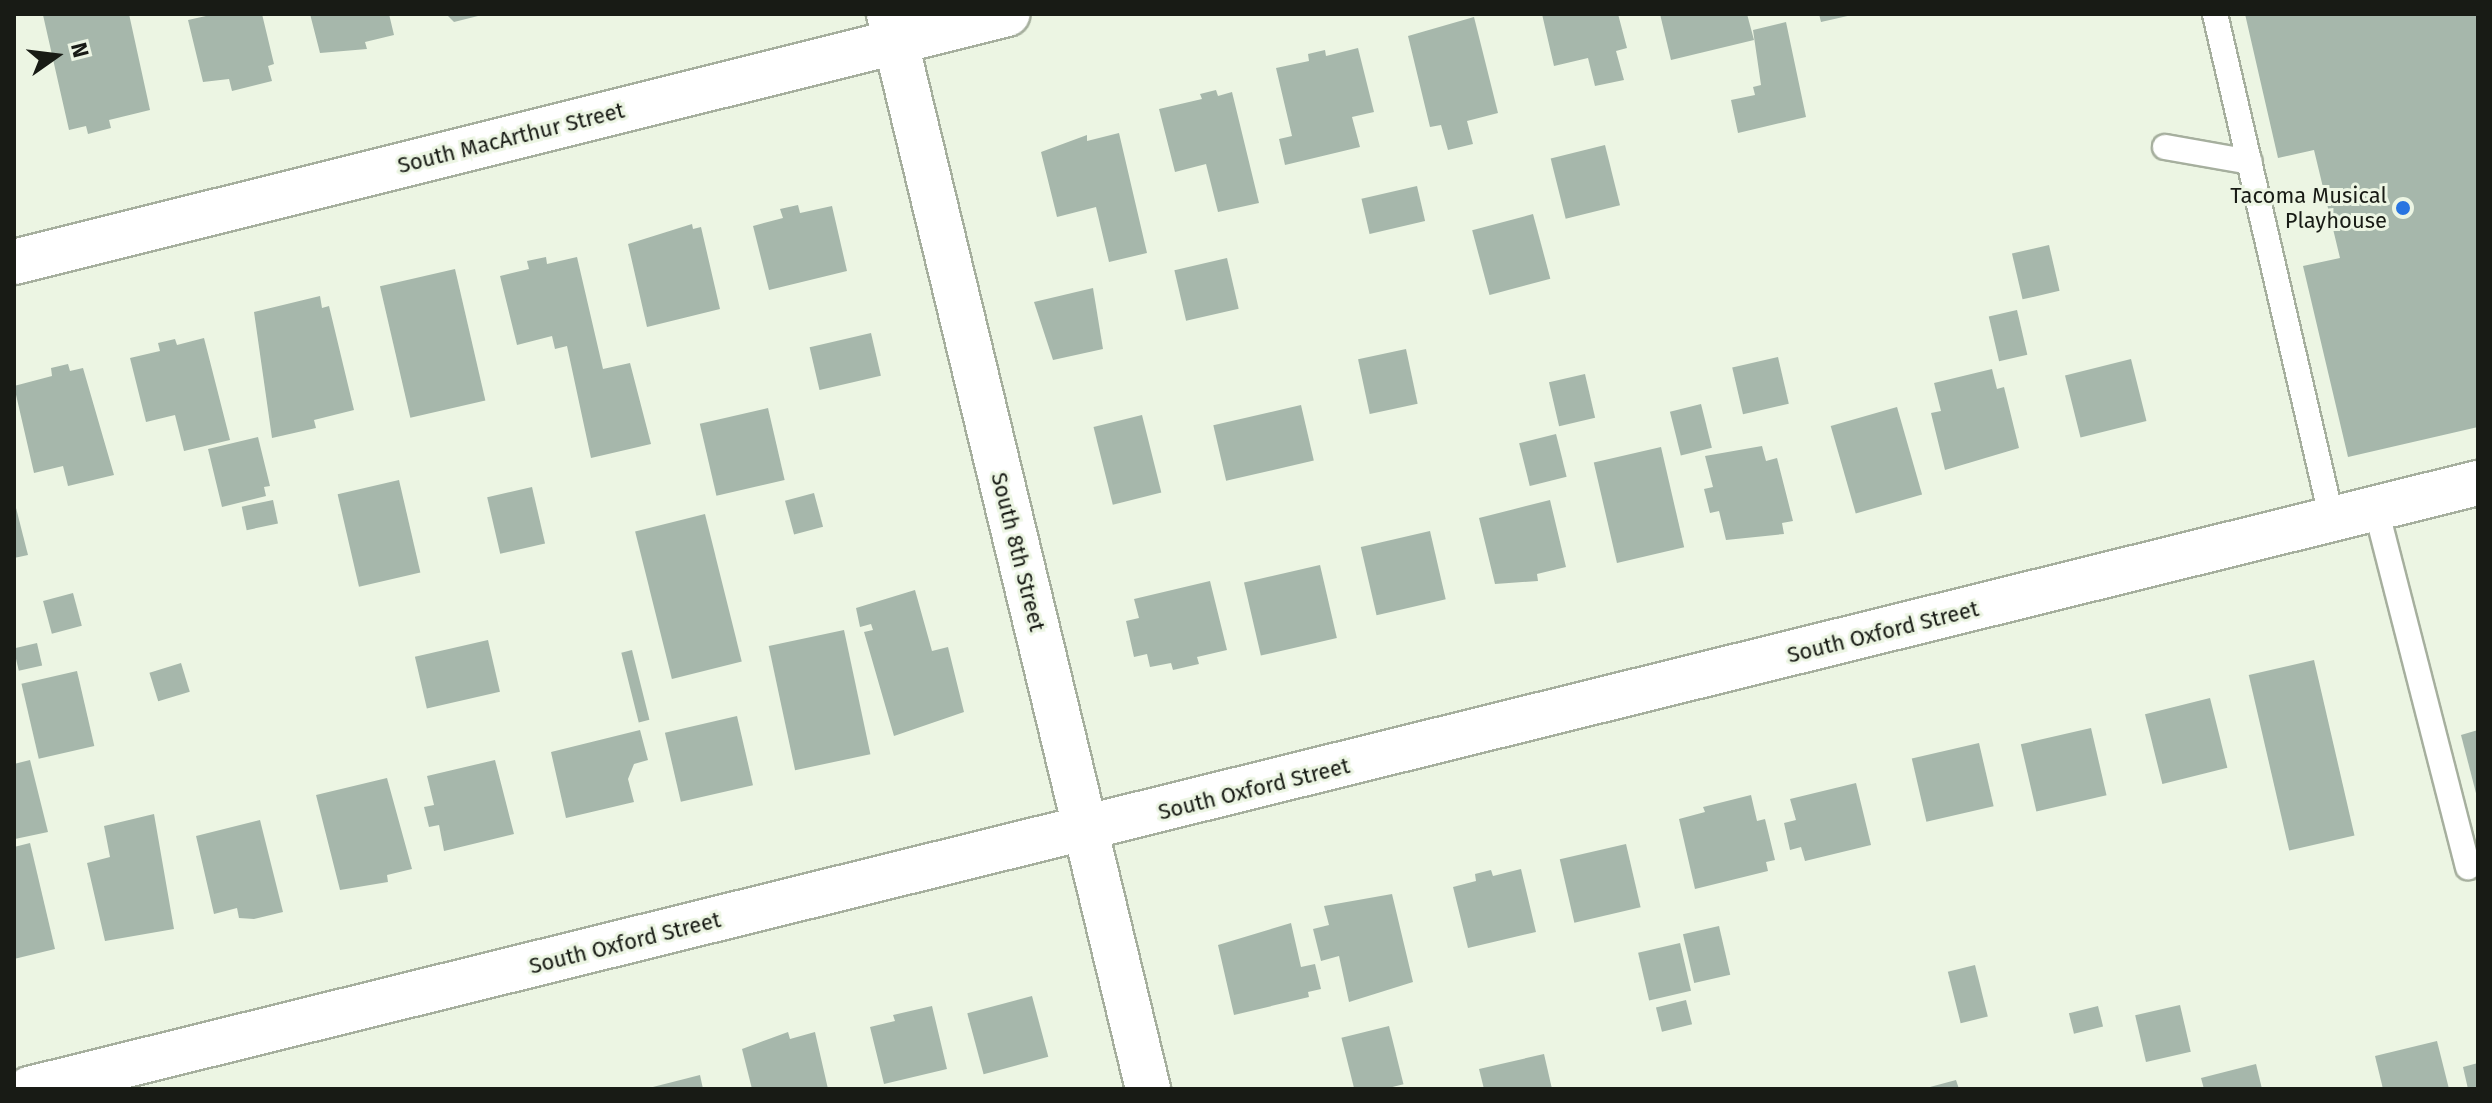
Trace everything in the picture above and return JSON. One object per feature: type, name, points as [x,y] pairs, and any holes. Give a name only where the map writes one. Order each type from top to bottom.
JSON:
[{"type":"street","name":"South MacArthur Street","points":[[14,262],[892,28],[1007,14]]},
{"type":"street","name":"South 8th Street","points":[[892,28],[1148,1089]]},
{"type":"street","name":"South Oxford Street","points":[[29,1089],[1085,831],[2478,483]]},
{"type":"lane","points":[[2215,14],[2332,520]]},
{"type":"lane","points":[[2165,147],[2250,162]]},
{"type":"lane","points":[[2376,509],[2468,867]]},
{"type":"building","points":[[129,14],[150,110],[109,120],[111,128],[88,134],[86,126],[69,130],[43,15]]},
{"type":"building","points":[[215,14],[262,14],[274,64],[268,66],[272,81],[232,91],[229,79],[203,82],[188,20]]},
{"type":"building","points":[[310,14],[389,14],[394,35],[365,42],[367,49],[320,53]]},
{"type":"building","points":[[446,14],[482,14],[482,15],[454,22]]},
{"type":"building","points":[[1542,14],[1618,14],[1627,48],[1616,51],[1624,80],[1595,86],[1588,58],[1554,66]]},
{"type":"building","points":[[1660,14],[1747,14],[1754,40],[1671,60]]},
{"type":"building","points":[[1819,14],[1852,14],[1852,15],[1821,22]]},
{"type":"building","name":"Tacoma Musical Playhouse","points":[[2245,14],[2478,14],[2478,427],[2348,457],[2303,266],[2340,258],[2314,150],[2278,158]]},
{"type":"building","points":[[1474,17],[1498,113],[1467,121],[1473,144],[1448,150],[1441,125],[1430,127],[1408,36]]},
{"type":"building","points":[[1786,22],[1806,117],[1738,133],[1731,100],[1755,95],[1753,87],[1761,85],[1753,30]]},
{"type":"building","points":[[1358,48],[1374,112],[1352,117],[1360,147],[1285,165],[1279,139],[1292,136],[1276,68],[1309,61],[1308,54],[1325,50],[1326,56]]},
{"type":"building","points":[[1216,90],[1218,96],[1232,92],[1259,203],[1218,212],[1206,164],[1175,172],[1159,109],[1202,99],[1200,94]]},
{"type":"building","points":[[1119,133],[1147,253],[1109,262],[1096,207],[1057,217],[1041,152],[1087,135],[1087,141]]},
{"type":"building","points":[[1605,145],[1620,205],[1566,219],[1551,159]]},
{"type":"building","points":[[1417,186],[1425,221],[1370,234],[1361,199]]},
{"type":"building","points":[[798,205],[800,213],[832,206],[847,271],[769,290],[753,226],[783,218],[780,209]]},
{"type":"building","points":[[1533,214],[1550,279],[1489,295],[1472,230]]},
{"type":"building","points":[[692,224],[693,229],[701,227],[720,309],[647,327],[628,244]]},
{"type":"building","points":[[2049,245],[2060,291],[2023,299],[2012,254]]},
{"type":"building","points":[[546,257],[547,264],[577,257],[603,369],[630,363],[651,444],[591,458],[567,346],[555,349],[552,336],[517,345],[500,276],[529,269],[527,261]]},
{"type":"building","points":[[1227,258],[1239,309],[1186,321],[1174,270]]},
{"type":"building","points":[[455,269],[485,401],[410,418],[380,286]]},
{"type":"building","points":[[1093,288],[1103,349],[1053,360],[1034,302]]},
{"type":"building","points":[[320,296],[322,308],[329,306],[354,410],[314,420],[316,428],[272,438],[254,312]]},
{"type":"building","points":[[2017,310],[2027,355],[1999,361],[1989,317]]},
{"type":"building","points":[[871,333],[881,376],[820,390],[810,347]]},
{"type":"building","points":[[204,338],[230,440],[184,451],[175,415],[146,422],[130,358],[160,351],[158,343],[175,339],[177,345]]},
{"type":"building","points":[[1406,349],[1418,404],[1370,414],[1358,359]]},
{"type":"building","points":[[1778,357],[1789,404],[1743,414],[1732,368]]},
{"type":"building","points":[[2131,359],[2146,421],[2081,438],[2065,375]]},
{"type":"building","points":[[68,364],[70,371],[83,368],[114,475],[68,486],[63,466],[34,473],[14,386],[52,376],[51,368]]},
{"type":"building","points":[[1992,369],[1997,389],[2004,387],[2019,448],[1945,470],[1931,413],[1941,411],[1934,383]]},
{"type":"building","points":[[1585,374],[1595,418],[1559,426],[1549,382]]},
{"type":"building","points":[[1701,404],[1712,448],[1681,455],[1670,412]]},
{"type":"building","points":[[1301,405],[1314,461],[1226,481],[1213,425]]},
{"type":"building","points":[[1897,407],[1922,494],[1856,513],[1831,426]]},
{"type":"building","points":[[768,408],[785,480],[716,496],[700,424]]},
{"type":"building","points":[[1142,415],[1161,493],[1113,505],[1093,427]]},
{"type":"building","points":[[1556,434],[1567,477],[1530,486],[1519,443]]},
{"type":"building","points":[[258,437],[270,486],[264,487],[266,496],[222,507],[208,449]]},
{"type":"building","points":[[1762,446],[1766,461],[1777,458],[1793,521],[1782,523],[1784,534],[1726,540],[1719,511],[1710,513],[1704,489],[1713,487],[1705,456]]},
{"type":"building","points":[[1661,447],[1684,547],[1617,563],[1594,463]]},
{"type":"building","points":[[399,480],[420,573],[359,587],[338,494]]},
{"type":"building","points":[[532,487],[545,544],[500,554],[487,497]]},
{"type":"building","points":[[814,493],[823,527],[794,535],[785,501]]},
{"type":"building","points":[[14,500],[28,555],[14,558]]},
{"type":"building","points":[[273,500],[278,523],[247,530],[242,507]]},
{"type":"building","points":[[1550,500],[1566,567],[1537,574],[1538,581],[1495,584],[1479,518]]},
{"type":"building","points":[[705,514],[742,661],[672,679],[635,531]]},
{"type":"building","points":[[1430,531],[1446,599],[1377,615],[1361,547]]},
{"type":"building","points":[[1320,565],[1337,638],[1261,656],[1244,583]]},
{"type":"building","points":[[1210,581],[1227,650],[1197,657],[1199,664],[1173,670],[1171,663],[1150,667],[1147,654],[1134,657],[1126,621],[1139,618],[1134,599]]},
{"type":"building","points":[[915,590],[932,651],[948,647],[964,712],[894,736],[864,632],[873,630],[871,624],[860,627],[856,608]]},
{"type":"building","points":[[73,593],[82,626],[52,634],[43,601]]},
{"type":"building","points":[[844,630],[870,754],[795,770],[769,646]]},
{"type":"building","points":[[488,640],[500,692],[427,709],[415,657]]},
{"type":"building","points":[[37,643],[42,665],[19,671],[14,648]]},
{"type":"building","points":[[632,650],[649,720],[639,723],[621,653]]},
{"type":"building","points":[[2314,660],[2354,835],[2289,850],[2249,675]]},
{"type":"building","points":[[181,663],[190,692],[158,701],[149,673]]},
{"type":"building","points":[[77,671],[94,746],[39,759],[21,684]]},
{"type":"building","points":[[2210,698],[2227,768],[2162,784],[2145,714]]},
{"type":"building","points":[[737,716],[753,785],[681,802],[665,733]]},
{"type":"building","points":[[2091,728],[2107,795],[2036,811],[2021,744]]},
{"type":"building","points":[[640,730],[648,760],[634,764],[628,779],[634,802],[566,818],[551,752]]},
{"type":"building","points":[[2478,730],[2478,797],[2477,797],[2461,735]]},
{"type":"building","points":[[1979,743],[1994,806],[1926,822],[1912,759]]},
{"type":"building","points":[[30,760],[48,832],[15,839],[14,764]]},
{"type":"building","points":[[495,760],[514,834],[444,851],[439,825],[429,827],[424,807],[434,805],[427,776]]},
{"type":"building","points":[[387,778],[412,869],[387,875],[388,882],[340,890],[316,795]]},
{"type":"building","points":[[1856,783],[1871,845],[1805,861],[1801,847],[1790,850],[1784,823],[1796,820],[1790,799]]},
{"type":"building","points":[[1751,795],[1757,821],[1765,819],[1775,860],[1766,862],[1768,871],[1695,889],[1679,819],[1705,812],[1703,807]]},
{"type":"building","points":[[154,814],[174,929],[105,941],[87,863],[110,857],[104,826]]},
{"type":"building","points":[[260,820],[283,912],[254,919],[239,918],[237,908],[214,914],[196,836]]},
{"type":"building","points":[[30,843],[55,949],[14,959],[14,847]]},
{"type":"building","points":[[1626,844],[1641,907],[1574,923],[1560,859]]},
{"type":"building","points":[[1521,869],[1536,932],[1468,948],[1453,887],[1476,881],[1475,874],[1491,870],[1493,876]]},
{"type":"building","points":[[1392,894],[1413,982],[1349,1002],[1339,956],[1321,961],[1313,929],[1329,925],[1324,906]]},
{"type":"building","points":[[1291,923],[1301,967],[1315,964],[1321,989],[1308,992],[1309,997],[1234,1015],[1218,945]]},
{"type":"building","points":[[1719,926],[1730,975],[1694,983],[1683,934]]},
{"type":"building","points":[[1680,943],[1691,991],[1649,1000],[1638,953]]},
{"type":"building","points":[[1975,965],[1988,1016],[1961,1023],[1948,972]]},
{"type":"building","points":[[1032,996],[1048,1057],[984,1074],[967,1013]]},
{"type":"building","points":[[1686,1000],[1692,1024],[1662,1032],[1656,1007]]},
{"type":"building","points":[[2180,1005],[2191,1052],[2146,1062],[2135,1015]]},
{"type":"building","points":[[932,1006],[947,1069],[884,1084],[870,1027],[895,1021],[893,1015]]},
{"type":"building","points":[[2098,1006],[2103,1026],[2074,1034],[2069,1013]]},
{"type":"building","points":[[1389,1026],[1404,1084],[1384,1089],[1354,1089],[1341,1038]]},
{"type":"building","points":[[788,1032],[790,1039],[815,1032],[828,1089],[752,1089],[742,1049]]},
{"type":"building","points":[[2437,1041],[2449,1089],[2383,1089],[2375,1056]]},
{"type":"building","points":[[1544,1054],[1552,1089],[1484,1089],[1479,1069]]},
{"type":"building","points":[[2478,1063],[2478,1089],[2468,1089],[2463,1067]]},
{"type":"building","points":[[2256,1064],[2262,1089],[2204,1089],[2201,1078]]},
{"type":"building","points":[[700,1075],[703,1089],[649,1089],[649,1088]]},
{"type":"building","points":[[1956,1080],[1959,1089],[1930,1087]]},
{"type":"place","name":"Tacoma Musical Playhouse","points":[[2403,208]]}]
